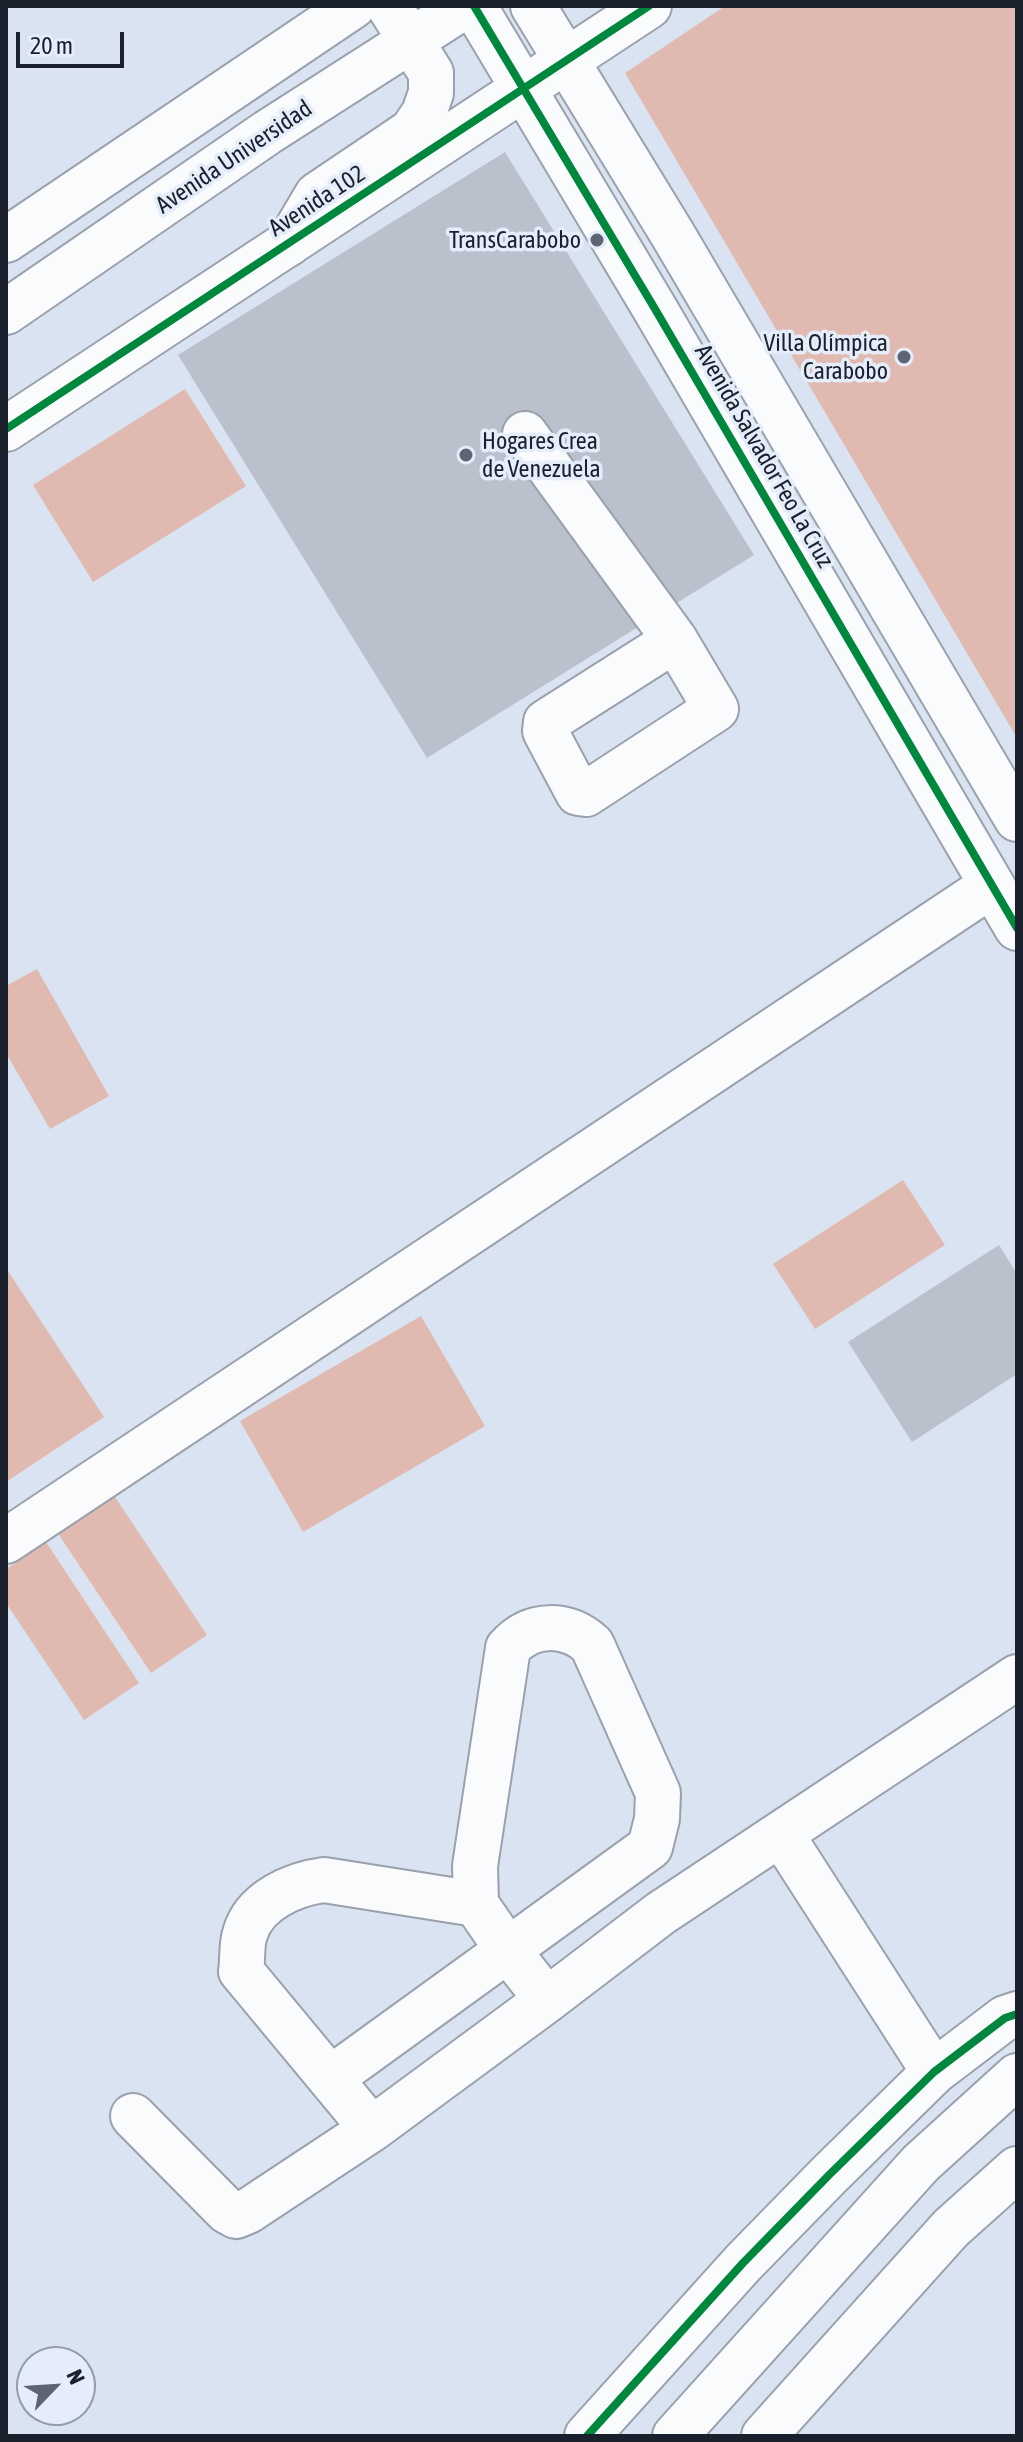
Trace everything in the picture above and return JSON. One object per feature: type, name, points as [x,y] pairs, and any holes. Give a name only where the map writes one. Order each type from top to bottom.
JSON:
[{"type":"street","points":[[6,240],[353,6]]},
{"type":"street","name":"Avenida Universidad","points":[[6,312],[268,132],[400,23],[465,6]]},
{"type":"street","name":"Avenida Salvador Feo La Cruz","points":[[474,6],[1017,928]]},
{"type":"street","name":"Avenida Salvador Feo La Cruz","points":[[533,6],[673,235],[1017,819]]},
{"type":"street","name":"Avenida 102","points":[[6,429],[649,6]]},
{"type":"street","points":[[288,244],[317,195],[412,131],[424,113],[431,93],[431,73],[400,23]]},
{"type":"street","points":[[525,434],[675,640]]},
{"type":"street","points":[[827,604],[870,571]]},
{"type":"street","points":[[6,1541],[992,885]]},
{"type":"street","points":[[331,2078],[507,1949],[650,1847],[657,1819],[658,1793],[592,1645],[582,1635],[552,1627],[539,1628],[517,1638],[508,1648],[475,1866],[476,1904],[507,1949],[547,2000]]},
{"type":"street","points":[[133,2116],[227,2211],[236,2216],[248,2211],[372,2129],[661,1913],[1017,1677]]},
{"type":"street","points":[[781,1834],[934,2072]]},
{"type":"street","points":[[372,2129],[241,1971],[244,1934],[256,1913],[285,1891],[304,1883],[324,1880],[476,1904]]},
{"type":"street","points":[[587,2436],[743,2263],[934,2072],[1005,2018],[1017,2014]]},
{"type":"street","points":[[675,2436],[921,2163],[1017,2076]]},
{"type":"street","points":[[764,2436],[951,2228],[1017,2169]]},
{"type":"shaded area","name":"Villa Olímpica Carabobo","points":[[725,6],[1017,6],[1017,738],[625,73]]},
{"type":"shaded area","points":[[185,389],[246,486],[93,582],[33,485]]},
{"type":"shaded area","points":[[37,969],[109,1096],[50,1129],[6,1053],[6,986]]},
{"type":"shaded area","points":[[903,1180],[945,1245],[815,1329],[773,1264]]},
{"type":"shaded area","points":[[6,1268],[104,1417],[6,1482]]},
{"type":"shaded area","points":[[421,1316],[485,1426],[303,1532],[240,1421]]},
{"type":"shaded area","points":[[113,1494],[207,1635],[151,1673],[57,1532]]},
{"type":"shaded area","points":[[46,1542],[139,1683],[84,1720],[6,1603],[6,1569]]},
{"type":"building","name":"Hogares Crea de Venezuela","points":[[505,152],[754,555],[427,758],[178,355]]},
{"type":"building","points":[[999,1245],[1017,1274],[1017,1374],[912,1442],[848,1342]]},
{"type":"cycle path","points":[[474,6],[1017,928]]},
{"type":"cycle path","points":[[6,429],[649,6]]},
{"type":"cycle path","points":[[587,2436],[743,2263],[829,2175],[934,2072],[1005,2018],[1017,2014]]},
{"type":"place","name":"TransCarabobo","points":[[597,240]]},
{"type":"place","name":"Villa Olímpica Carabobo","points":[[904,357]]},
{"type":"place","name":"Hogares Crea de Venezuela","points":[[466,455]]}]
